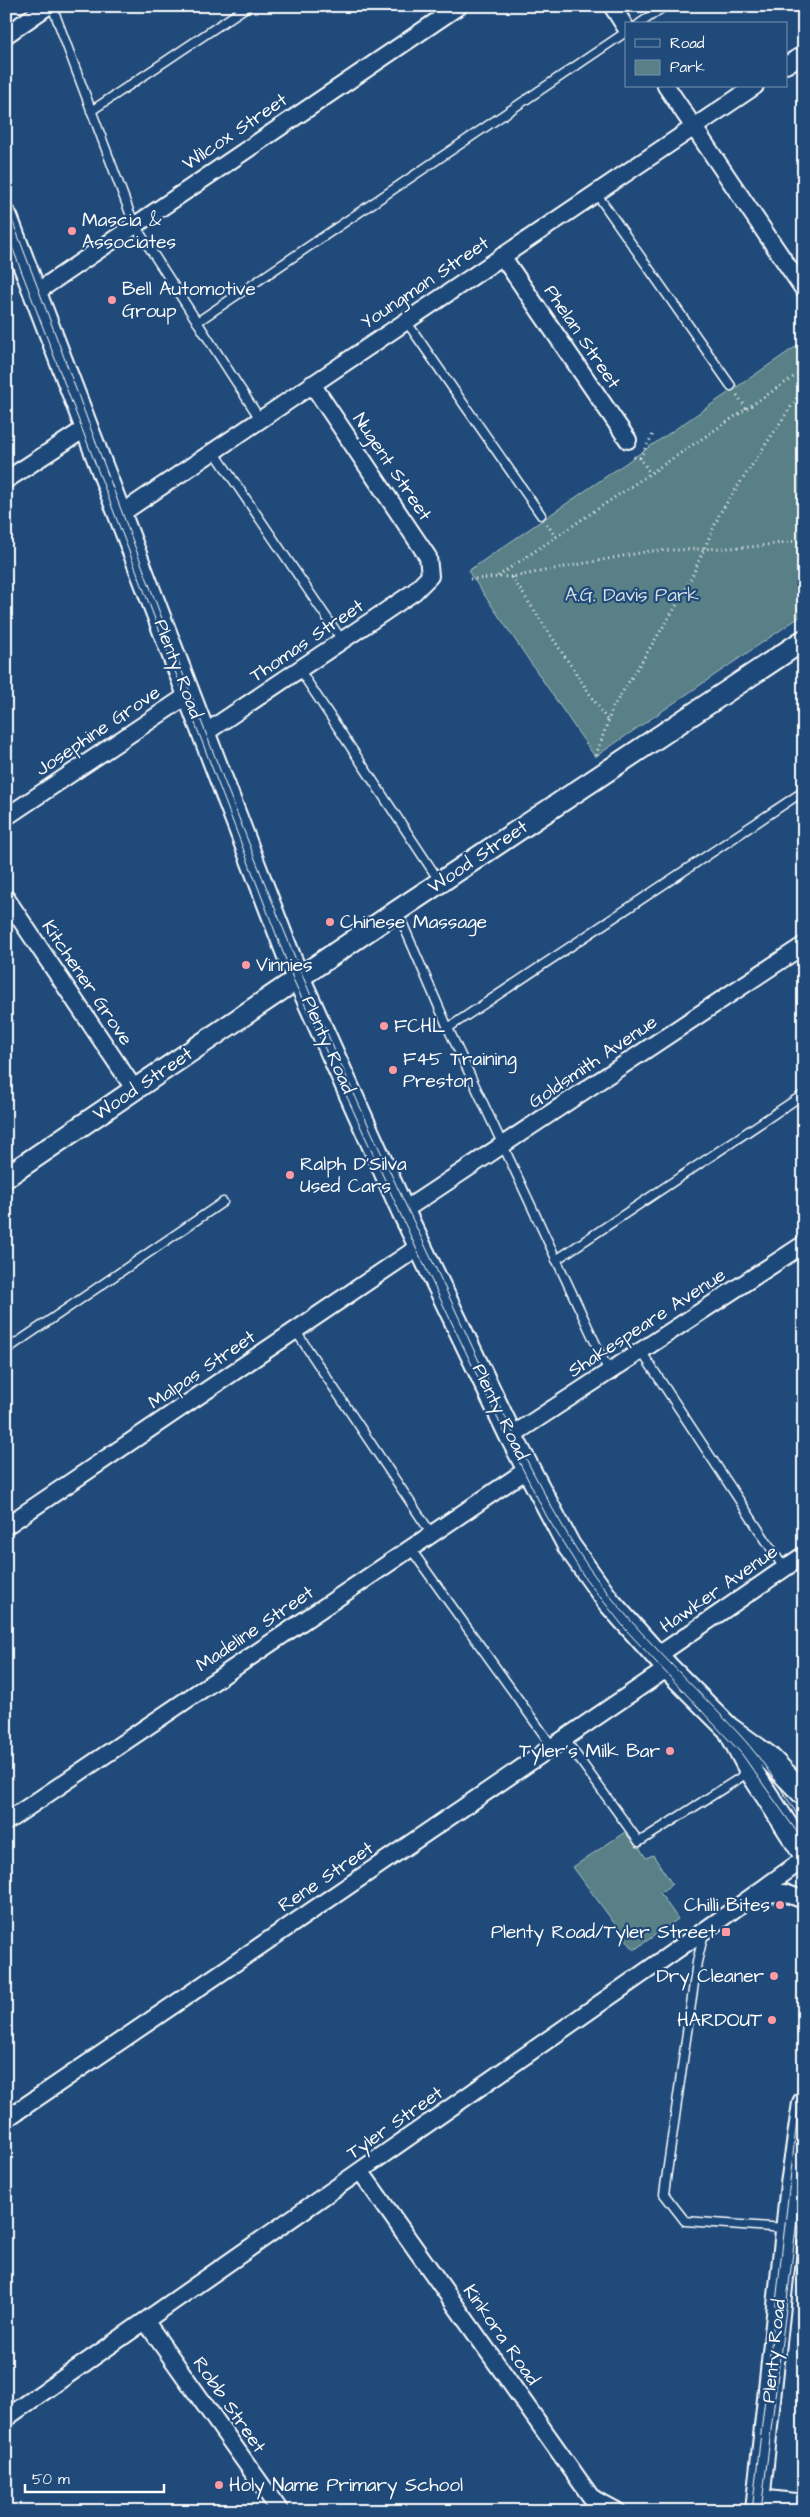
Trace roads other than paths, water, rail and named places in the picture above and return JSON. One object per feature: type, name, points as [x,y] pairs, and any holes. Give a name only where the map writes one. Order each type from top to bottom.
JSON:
[{"type":"main road","name":"Plenty Road","points":[[6,217],[202,735],[298,978],[403,1211],[511,1436],[569,1546],[589,1576],[662,1662],[728,1728],[768,1757],[804,1794]]},
{"type":"main road","name":"Plenty Road","points":[[728,1728],[750,1771],[804,1853]]},
{"type":"main road","name":"Plenty Road","points":[[758,2504],[787,2228],[804,2103]]},
{"type":"street","points":[[6,35],[48,6]]},
{"type":"street","name":"Wilcox Street","points":[[35,293],[134,224],[459,6]]},
{"type":"street","points":[[612,6],[625,26]]},
{"type":"street","points":[[788,64],[803,55]]},
{"type":"street","points":[[667,88],[804,290]]},
{"type":"street","name":"Youngman Street","points":[[119,515],[752,88]]},
{"type":"street","name":"Phelan Street","points":[[502,256],[628,440]]},
{"type":"street","name":"Nugent Street","points":[[312,384],[428,557],[430,576]]},
{"type":"street","points":[[6,480],[86,428]]},
{"type":"street","name":"Thomas Street","points":[[202,735],[414,592],[430,576]]},
{"type":"street","name":"Wood Street","points":[[6,1177],[440,882],[804,640]]},
{"type":"street","name":"Josephine Grove","points":[[6,817],[188,695]]},
{"type":"street","name":"Kitchener Grove","points":[[6,898],[135,1090]]},
{"type":"street","name":"Goldsmith Avenue","points":[[403,1211],[804,945]]},
{"type":"street","name":"Shakespeare Avenue","points":[[511,1436],[804,1244]]},
{"type":"street","name":"Malpas Street","points":[[6,1526],[420,1246]]},
{"type":"street","name":"Madeline Street","points":[[6,1822],[528,1469]]},
{"type":"street","name":"Hawker Avenue","points":[[662,1662],[784,1568],[804,1555]]},
{"type":"street","name":"Rene Street","points":[[6,2119],[558,1742],[662,1662]]},
{"type":"street","name":"Tyler Street","points":[[6,2418],[361,2172],[705,1931],[804,1859]]},
{"type":"street","points":[[757,1894],[785,1893],[804,1900]]},
{"type":"street","name":"Kinkora Road","points":[[361,2172],[591,2497],[617,2511]]},
{"type":"street","name":"Robb Street","points":[[146,2322],[280,2511]]},
{"type":"street","points":[[758,2504],[804,2504]]},
{"type":"lane","points":[[52,6],[134,224],[260,419]]},
{"type":"lane","points":[[92,111],[248,6]]},
{"type":"lane","points":[[642,22],[665,6]]},
{"type":"lane","points":[[197,322],[625,33]]},
{"type":"lane","points":[[596,193],[731,386]]},
{"type":"lane","points":[[406,320],[541,515]]},
{"type":"lane","points":[[213,450],[342,640]]},
{"type":"lane","points":[[299,669],[440,882]]},
{"type":"lane","points":[[448,1028],[804,791]]},
{"type":"lane","points":[[397,911],[448,1028],[505,1145],[556,1260],[609,1372]]},
{"type":"lane","points":[[556,1260],[804,1094]]},
{"type":"lane","points":[[6,1350],[223,1202]]},
{"type":"lane","points":[[296,1330],[431,1533]]},
{"type":"lane","points":[[641,1350],[784,1568]]},
{"type":"lane","points":[[410,1548],[558,1742],[638,1842],[750,1771]]},
{"type":"lane","points":[[705,1931],[697,1962],[664,2194],[685,2221],[787,2228]]},
{"type":"tram line","points":[[6,204],[187,685],[301,972],[364,1115],[515,1437],[572,1542],[609,1595],[651,1643],[749,1745],[774,1778],[804,1825]]},
{"type":"tram line","points":[[6,231],[294,981],[416,1248],[507,1438],[547,1517],[585,1578],[627,1631],[741,1753],[804,1842]]},
{"type":"tram line","points":[[752,2511],[804,2059]]},
{"type":"tram line","points":[[761,2511],[804,2163]]},
{"type":"place","name":"Mascia & Associates","points":[[72,231]]},
{"type":"place","name":"Bell Automotive Group","points":[[112,300]]},
{"type":"place","name":"Chinese Massage","points":[[330,922]]},
{"type":"place","name":"Vinnies","points":[[246,965]]},
{"type":"place","name":"FCHL","points":[[384,1026]]},
{"type":"place","name":"F45 Training Preston","points":[[393,1070]]},
{"type":"place","name":"Ralph D'Silva Used Cars","points":[[290,1175]]},
{"type":"place","name":"Tyler's Milk Bar","points":[[670,1751]]},
{"type":"place","name":"Chilli Bites","points":[[780,1905]]},
{"type":"place","name":"Plenty Road/Tyler Street","points":[[726,1932]]},
{"type":"place","name":"Dry Cleaner","points":[[774,1976]]},
{"type":"place","name":"HARDOUT","points":[[772,2020]]},
{"type":"place","name":"Holy Name Primary School","points":[[219,2485]]},
{"type":"park label","name":"A.G. Davis Park","points":[[632,595]]}]
